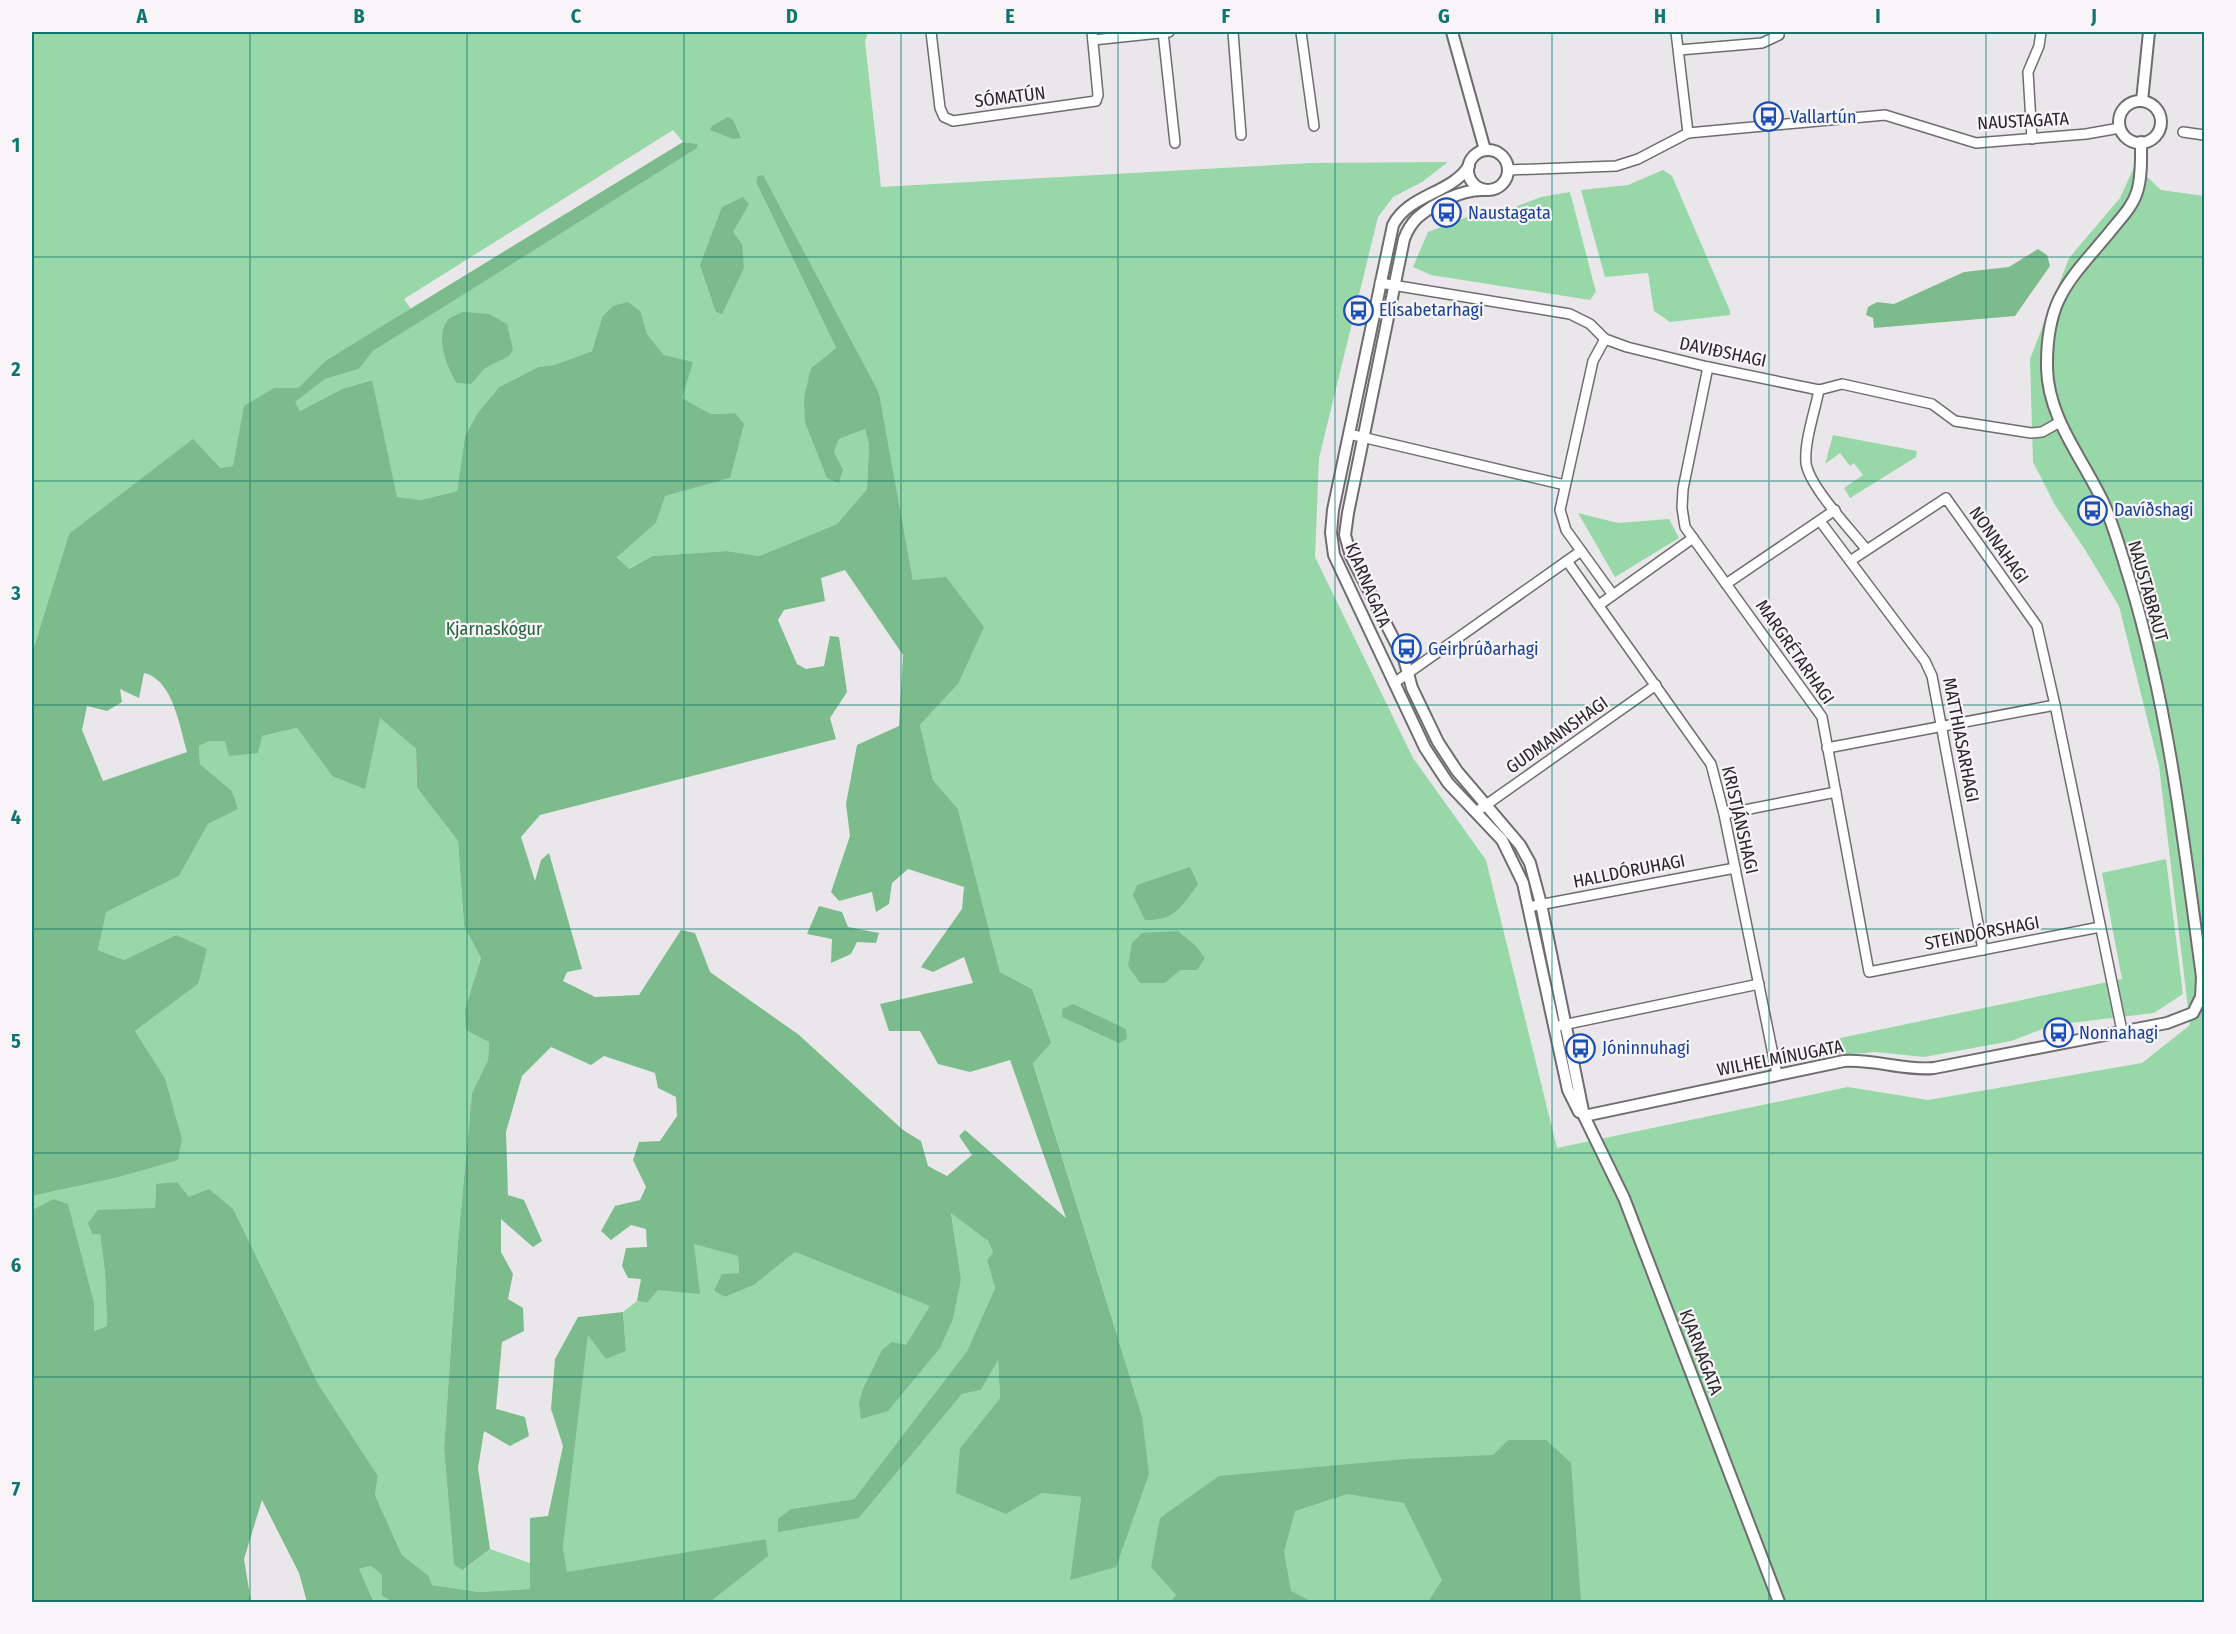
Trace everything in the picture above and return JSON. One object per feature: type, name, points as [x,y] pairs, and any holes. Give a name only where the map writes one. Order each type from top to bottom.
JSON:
[{"type":"street","name":"SÓMATÚN","points":[[931,32],[940,108],[944,117],[953,121],[1096,101],[1098,95],[1093,36]]},
{"type":"street","points":[[1164,32],[1175,143]]},
{"type":"street","points":[[1093,36],[1169,32]]},
{"type":"street","points":[[1233,32],[1241,135]]},
{"type":"street","points":[[1301,32],[1314,126]]},
{"type":"street","points":[[1452,32],[1485,150]]},
{"type":"street","points":[[1676,32],[1688,133]]},
{"type":"street","points":[[1678,50],[1762,43],[1779,35],[1779,32]]},
{"type":"street","points":[[2032,138],[2028,72],[2039,46],[2041,32]]},
{"type":"street","points":[[2142,101],[2148,32]]},
{"type":"street","points":[[2142,101],[2154,107],[2160,119],[2160,125],[2154,137],[2141,142],[2126,137],[2119,122],[2123,109],[2129,104],[2142,101]]},
{"type":"street","name":"NAUSTAGATA","points":[[1508,170],[1616,166],[1638,159],[1688,133],[1885,115],[1976,143],[2086,134],[2120,128]]},
{"type":"street","points":[[2183,132],[2205,135]]},
{"type":"street","name":"NAUSTABRAUT","points":[[2141,142],[2139,181],[2131,203],[2074,273],[2056,304],[2049,336],[2047,372],[2060,422],[2107,513],[2148,644],[2173,766],[2202,977],[2201,997],[2193,1013]]},
{"type":"street","points":[[1485,150],[1502,155],[1508,170],[1503,184],[1491,190],[1473,183],[1470,178],[1469,166],[1474,155],[1485,150]]},
{"type":"street","name":"KJARNAGATA","points":[[1469,166],[1453,181],[1408,207],[1396,219],[1390,236],[1333,510],[1331,533],[1334,555],[1425,748],[1448,783],[1502,840],[1513,859],[1523,883],[1584,1116],[1624,1198],[1779,1602]]},
{"type":"street","name":"KJARNAGATA","points":[[1484,189],[1463,193],[1436,206],[1416,219],[1404,238],[1345,535],[1351,556],[1404,659],[1412,688],[1442,749],[1457,771],[1520,845],[1530,863],[1541,904],[1560,1026]]},
{"type":"street","name":"DAVIÐSHAGI","points":[[1380,284],[1570,314],[1590,324],[1605,339],[1619,345],[1708,367],[1820,390],[1842,384],[1932,404],[1955,421],[2031,433],[2042,432],[2060,422]]},
{"type":"street","points":[[1605,339],[1593,362],[1561,503],[1561,518],[1566,530],[1613,595]]},
{"type":"street","name":"MARGRÉTARHAGI","points":[[1708,367],[1683,489],[1682,508],[1685,527],[1821,717],[1869,972]]},
{"type":"street","points":[[1820,390],[1806,463],[1813,482],[1866,549],[1850,561]]},
{"type":"street","points":[[1349,434],[1565,485]]},
{"type":"street","name":"NONNAHAGI","points":[[1866,549],[1946,498],[2037,626],[2121,1031]]},
{"type":"street","points":[[1726,584],[1835,510]]},
{"type":"street","name":"MATTHIASARHAGI","points":[[1820,521],[1929,668],[1934,683],[1983,950]]},
{"type":"street","points":[[1599,605],[1694,538]]},
{"type":"street","points":[[1394,683],[1581,551]]},
{"type":"street","name":"KRISTJÁNSHAGI","points":[[1567,561],[1711,764],[1724,814],[1777,1074]]},
{"type":"street","name":"GUDMANNSHAGI","points":[[1476,812],[1656,685]]},
{"type":"street","points":[[1827,748],[2055,705]]},
{"type":"street","points":[[1724,814],[1836,792]]},
{"type":"street","name":"HALLDÓRUHAGI","points":[[1528,907],[1735,868]]},
{"type":"street","name":"STEINDÓRSHAGI","points":[[1869,972],[2100,927]]},
{"type":"street","points":[[1560,1026],[1759,984]]},
{"type":"street","name":"WILHELMÍNUGATA","points":[[1584,1116],[1777,1074],[1857,1060],[1916,1069],[1934,1068],[2176,1021],[2193,1013]]},
{"type":"green space","points":[[32,32],[868,32],[865,41],[881,187],[1310,163],[1448,162],[1422,182],[1393,197],[1378,217],[1319,458],[1315,557],[1413,758],[1486,860],[1557,1148],[1848,1087],[1928,1100],[2142,1063],[2190,1025],[2159,766],[2119,606],[2055,505],[2033,462],[2030,359],[2069,258],[2120,198],[2135,165],[2161,190],[2204,196],[2204,1602],[710,1602],[767,1556],[766,1539],[567,1573],[563,1547],[588,1334],[606,1358],[626,1351],[623,1312],[637,1301],[647,1303],[694,1243],[738,1256],[739,1273],[714,1291],[725,1297],[754,1285],[795,1252],[931,1306],[861,1419],[961,1278],[951,1212],[988,1241],[993,1252],[987,1260],[995,1288],[967,1351],[854,1499],[791,1509],[859,1518],[962,1394],[981,1390],[998,1359],[1000,1398],[960,1448],[1006,1514],[1042,1493],[1081,1497],[1070,1580],[1142,1416],[1033,1062],[1032,989],[1000,972],[958,809],[933,780],[920,725],[958,684],[913,580],[879,393],[756,182],[836,348],[811,368],[805,422],[843,469],[834,452],[839,439],[865,429],[869,445],[867,489],[837,524],[759,556],[727,551],[652,556],[628,569],[617,556],[656,523],[664,496],[730,478],[735,413],[711,414],[682,398],[664,355],[647,334],[641,312],[602,317],[592,351],[554,365],[538,367],[499,387],[477,414],[465,436],[457,491],[420,500],[397,498],[371,380],[342,389],[300,411],[294,402],[325,379],[359,369],[373,351],[697,144],[683,142],[673,130],[404,299],[411,309],[325,361],[298,388],[274,388],[234,466],[220,468],[69,534],[32,653]]},
{"type":"green space","points":[[728,117],[733,120],[741,138],[733,139],[710,130],[712,126]]},
{"type":"green space","name":"Kjarnaskógur","points":[[683,142],[697,144],[697,148],[373,351],[359,369],[325,379],[295,402],[300,411],[342,389],[372,380],[397,497],[420,500],[457,491],[465,436],[477,414],[499,387],[538,367],[554,365],[592,351],[602,317],[613,306],[628,302],[641,312],[647,334],[664,355],[693,362],[682,398],[711,414],[735,413],[744,424],[730,478],[665,496],[656,523],[617,557],[629,569],[652,556],[727,551],[759,556],[837,524],[867,489],[869,445],[865,429],[839,439],[834,452],[843,469],[839,483],[827,478],[805,422],[804,398],[811,368],[836,348],[756,182],[758,176],[763,175],[879,393],[913,580],[946,577],[984,627],[958,684],[920,725],[933,780],[958,809],[1000,972],[1032,989],[1051,1043],[1033,1063],[1142,1416],[1149,1474],[1116,1567],[1070,1580],[1081,1497],[1042,1493],[1006,1514],[956,1493],[960,1448],[1000,1398],[998,1360],[981,1390],[962,1394],[859,1518],[778,1532],[778,1519],[791,1509],[854,1499],[967,1351],[995,1288],[987,1260],[993,1252],[988,1241],[951,1213],[961,1278],[953,1319],[940,1348],[888,1411],[861,1419],[859,1403],[863,1389],[882,1350],[892,1342],[906,1345],[930,1306],[795,1252],[754,1285],[725,1297],[714,1291],[722,1274],[739,1273],[738,1256],[694,1244],[700,1294],[658,1290],[647,1303],[637,1301],[641,1279],[628,1278],[622,1266],[626,1248],[647,1247],[646,1229],[631,1225],[611,1240],[601,1231],[615,1206],[640,1200],[646,1187],[633,1160],[639,1142],[660,1141],[677,1116],[676,1097],[658,1088],[655,1073],[604,1056],[591,1065],[551,1047],[522,1076],[506,1132],[508,1195],[524,1200],[542,1241],[533,1247],[501,1219],[501,1252],[513,1274],[508,1299],[523,1308],[524,1331],[502,1342],[496,1409],[525,1417],[529,1436],[510,1446],[484,1431],[478,1468],[490,1549],[463,1570],[454,1565],[444,1449],[458,1242],[472,1093],[488,1060],[489,1042],[466,1030],[465,1009],[481,958],[464,926],[458,841],[417,788],[416,749],[380,718],[365,789],[332,776],[297,728],[262,736],[258,753],[229,756],[225,741],[209,741],[199,746],[200,764],[232,791],[238,809],[208,824],[179,876],[106,912],[98,950],[124,960],[176,935],[207,949],[198,984],[135,1031],[165,1078],[182,1138],[178,1160],[115,1178],[32,1196],[32,653],[69,534],[193,439],[220,468],[233,466],[244,406],[274,388],[298,388],[325,361]],"holes":[[[845,570],[903,655],[899,726],[857,745],[846,804],[850,836],[831,892],[839,901],[872,892],[876,912],[889,904],[892,883],[908,869],[964,887],[962,909],[921,967],[933,972],[964,957],[973,983],[880,1004],[889,1031],[920,1031],[938,1064],[970,1072],[1010,1060],[1066,1218],[965,1130],[959,1136],[972,1155],[947,1176],[928,1166],[921,1141],[903,1130],[799,1035],[710,972],[695,933],[681,930],[639,995],[595,997],[563,981],[567,972],[582,969],[549,853],[541,860],[535,881],[521,837],[540,815],[836,739],[830,718],[847,692],[839,637],[830,636],[824,666],[806,669],[797,664],[778,620],[784,610],[825,601],[821,578]],[[144,673],[154,677],[169,694],[187,752],[103,781],[82,730],[87,706],[107,711],[122,702],[120,689],[139,698]]]},
{"type":"green space","points":[[1663,170],[1672,176],[1730,315],[1670,322],[1654,311],[1648,273],[1605,277],[1581,190],[1628,185]]},
{"type":"green space","points":[[1570,192],[1596,292],[1590,300],[1431,275],[1413,267],[1428,232],[1470,216],[1486,218],[1541,197]]},
{"type":"green space","points":[[743,197],[749,204],[733,232],[742,244],[744,268],[722,314],[716,312],[700,265],[722,207]]},
{"type":"green space","points":[[2038,249],[2047,255],[2050,266],[2015,316],[1874,328],[1873,318],[1866,315],[1868,307],[1877,302],[1894,304],[1964,272],[2009,267]]},
{"type":"green space","points":[[463,312],[489,314],[507,324],[513,350],[509,356],[485,368],[471,384],[457,383],[449,369],[442,341],[445,324],[450,318]]},
{"type":"green space","points":[[1833,435],[1917,451],[1916,457],[1850,498],[1844,488],[1863,475],[1854,463],[1850,466],[1840,453],[1825,464]]},
{"type":"green space","points":[[1578,513],[1618,523],[1669,519],[1679,538],[1615,577]]},
{"type":"green space","points":[[380,718],[416,749],[417,788],[458,841],[464,926],[481,958],[465,1009],[489,1041],[488,1060],[472,1093],[458,1242],[444,1449],[454,1564],[464,1570],[490,1549],[530,1563],[530,1589],[479,1592],[432,1585],[429,1576],[402,1555],[375,1495],[378,1476],[317,1382],[176,1182],[156,1185],[155,1208],[92,1234],[100,1234],[105,1273],[107,1326],[94,1331],[94,1303],[53,1199],[32,1210],[32,1196],[115,1178],[182,1138],[165,1078],[135,1031],[198,984],[176,935],[124,960],[98,950],[105,912],[179,876],[208,824],[237,809],[232,791],[200,764],[199,746],[208,741],[262,736],[297,728],[332,776]]},
{"type":"green space","points":[[2166,859],[2183,994],[2154,1013],[2053,1025],[2011,1041],[1924,1057],[1876,1052],[1786,1059],[1778,1051],[2122,979],[2102,873]]},
{"type":"green space","points":[[1190,867],[1198,884],[1177,911],[1164,918],[1145,920],[1133,895],[1137,885]]},
{"type":"green space","points":[[819,906],[842,912],[848,927],[879,933],[876,943],[857,942],[851,954],[831,963],[832,939],[807,934]]},
{"type":"green space","points":[[1178,931],[1196,946],[1205,958],[1197,970],[1180,970],[1165,983],[1140,983],[1128,966],[1132,943],[1142,933]]},
{"type":"green space","points":[[1073,1004],[1126,1029],[1127,1039],[1119,1043],[1062,1017],[1062,1009]]},
{"type":"green space","points":[[177,1182],[189,1197],[209,1189],[233,1209],[317,1382],[378,1476],[375,1495],[402,1555],[429,1576],[432,1585],[479,1592],[530,1589],[530,1518],[548,1516],[563,1446],[551,1409],[555,1359],[578,1317],[623,1312],[626,1351],[606,1359],[588,1335],[563,1547],[567,1572],[766,1539],[768,1556],[710,1602],[393,1602],[382,1596],[382,1575],[371,1566],[359,1569],[374,1602],[307,1602],[299,1573],[262,1500],[244,1559],[251,1602],[32,1602],[32,1210],[53,1199],[68,1204],[94,1303],[94,1331],[107,1326],[105,1273],[100,1234],[92,1234],[88,1223],[98,1210],[155,1208],[156,1184]]},
{"type":"green space","points":[[1508,1440],[1546,1440],[1571,1463],[1581,1602],[1428,1602],[1442,1580],[1404,1503],[1347,1494],[1295,1511],[1284,1552],[1291,1591],[1312,1602],[1171,1602],[1176,1595],[1151,1567],[1160,1518],[1219,1476],[1405,1459],[1493,1455]]},
{"type":"green space","points":[[371,1566],[382,1575],[382,1596],[393,1602],[374,1602],[359,1569]]},
{"type":"place","name":"Vallartún","points":[[1769,117]]},
{"type":"place","name":"Naustagata","points":[[1447,213]]},
{"type":"place","name":"Elísabetarhagi","points":[[1358,310]]},
{"type":"place","name":"Davíðshagi","points":[[2093,510]]},
{"type":"place","name":"Geirþrúðarhagi","points":[[1407,649]]},
{"type":"place","name":"Nonnahagi","points":[[2058,1033]]},
{"type":"place","name":"Jóninnuhagi","points":[[1581,1048]]}]
